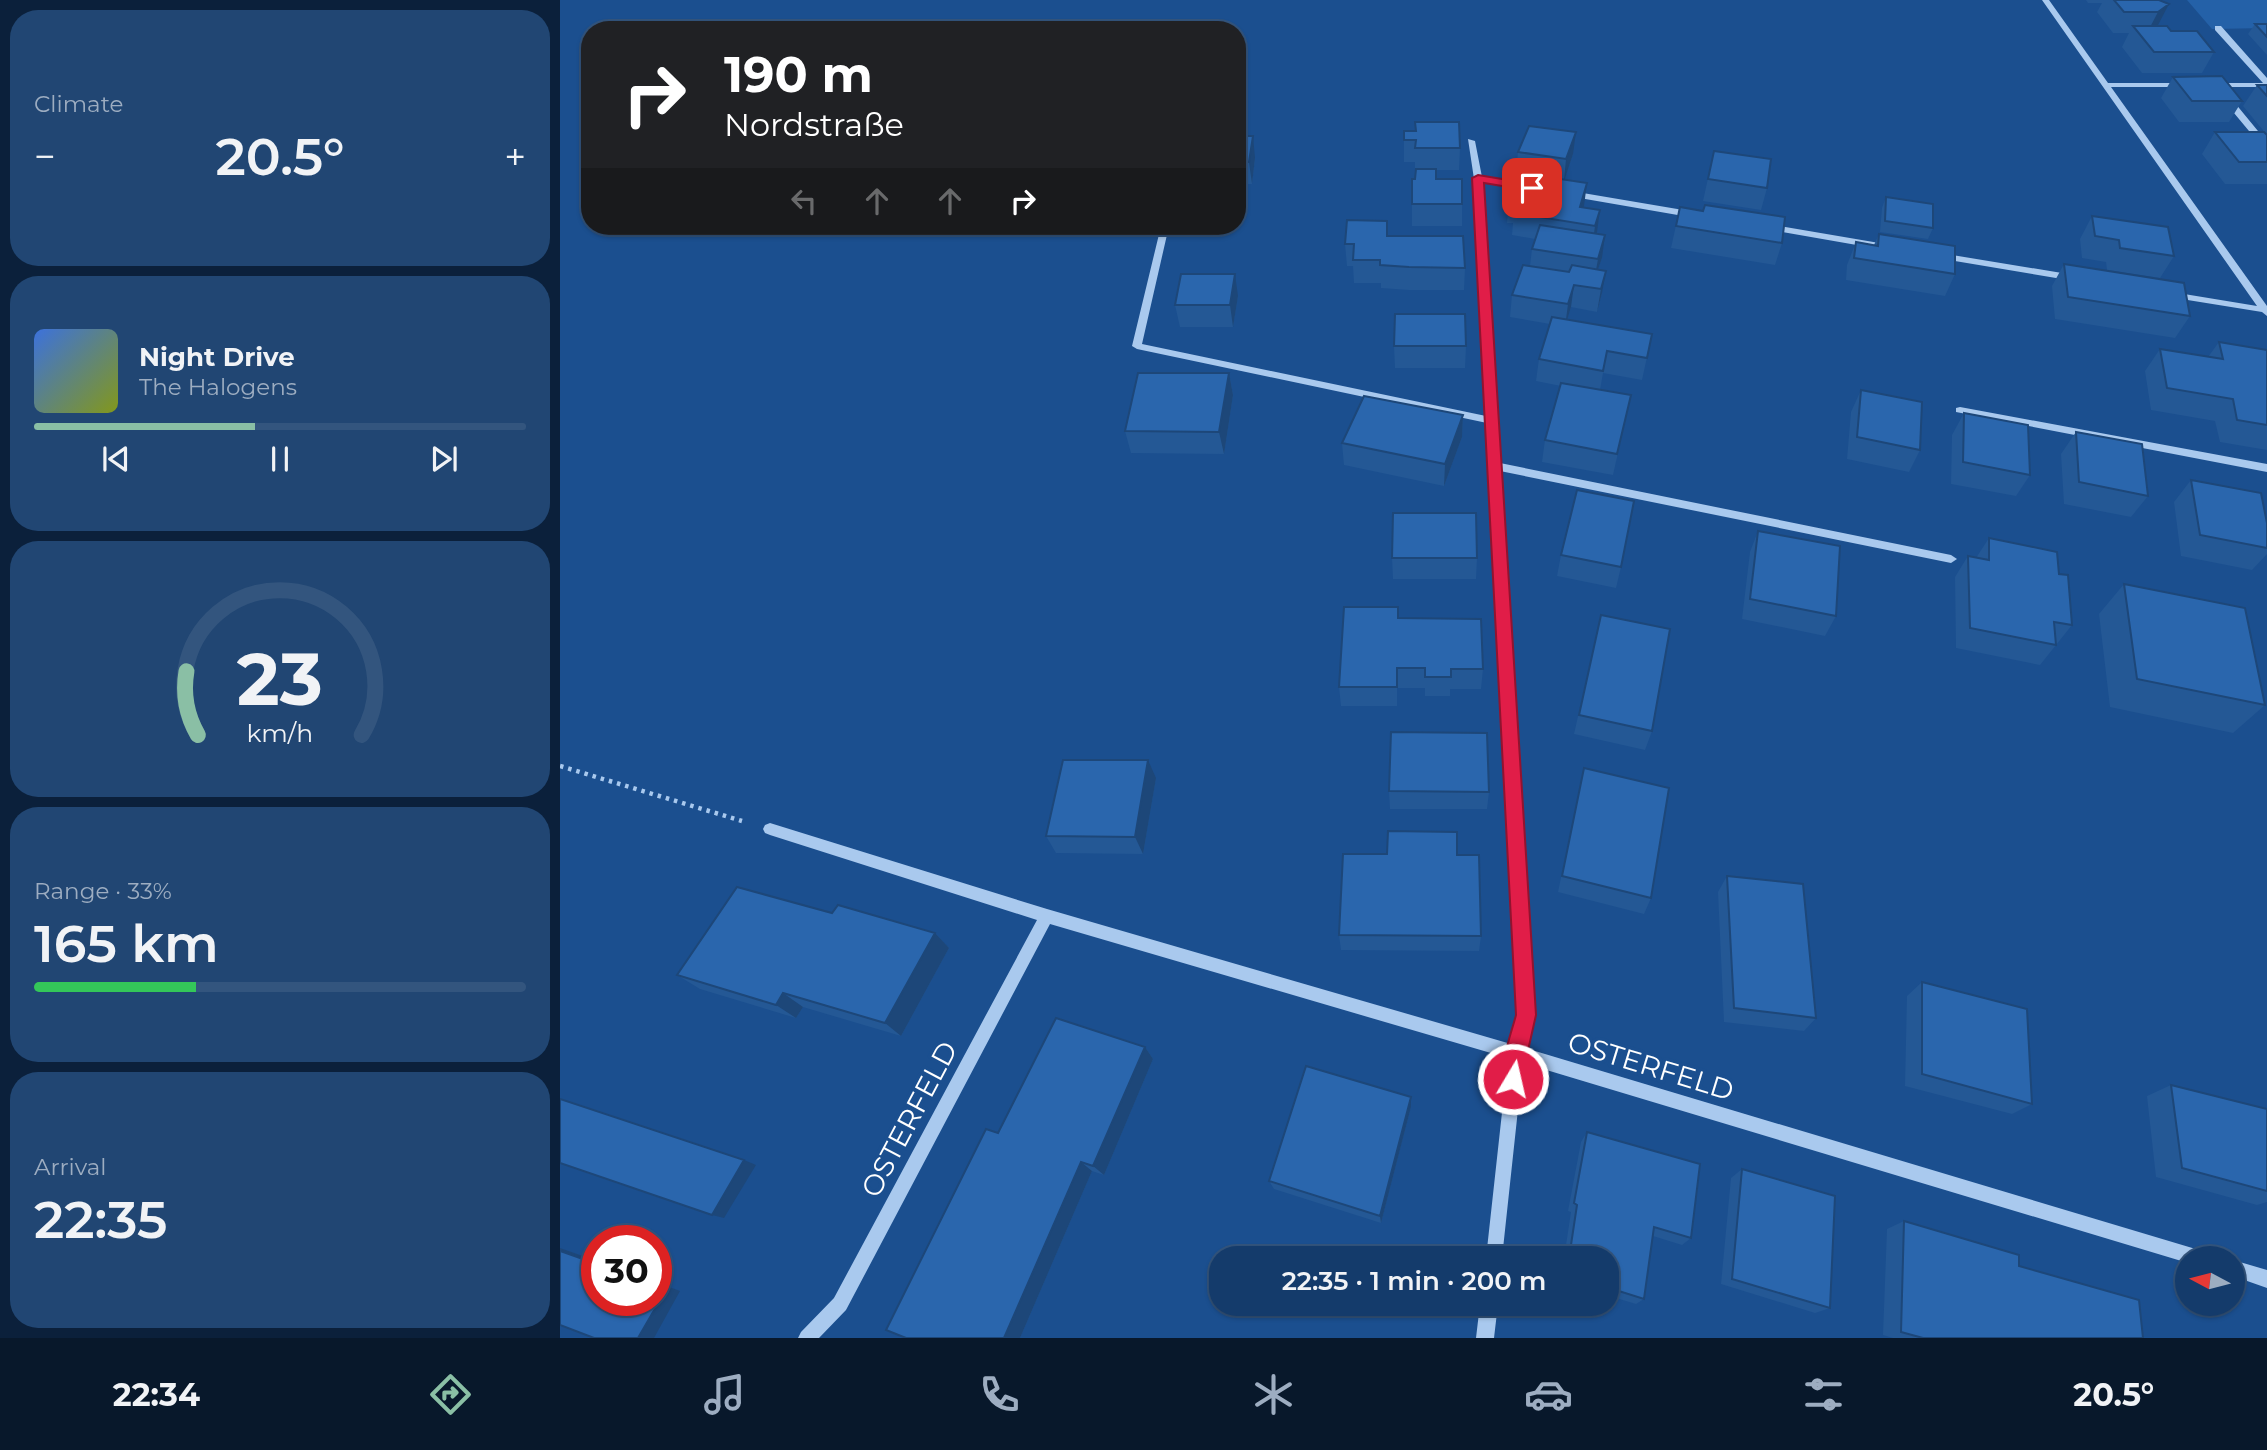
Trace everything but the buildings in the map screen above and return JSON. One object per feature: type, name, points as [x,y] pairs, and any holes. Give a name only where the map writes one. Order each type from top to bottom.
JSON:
[{"type":"street","points":[[2045,0],[2266,312]]},
{"type":"street","points":[[2218,28],[2267,84]]},
{"type":"street","points":[[2203,85],[2267,84]]},
{"type":"street","points":[[2104,85],[2191,85]]},
{"type":"street","points":[[2216,85],[2267,147]]},
{"type":"street","points":[[1471,141],[1478,178],[1526,1015],[1516,1053],[1495,1246]]},
{"type":"street","points":[[1478,178],[1546,190]]},
{"type":"street","points":[[1560,192],[1709,217]]},
{"type":"street","points":[[1764,226],[1900,249]]},
{"type":"street","points":[[1163,235],[1137,346],[1492,421]]},
{"type":"street","points":[[1927,254],[2091,281]]},
{"type":"street","points":[[2159,293],[2266,312]]},
{"type":"street","points":[[1960,410],[2267,468]]},
{"type":"street","points":[[1494,466],[1951,559]]},
{"type":"street","name":"OSTERFELD","points":[[770,829],[1046,916],[1516,1053],[2175,1251]]},
{"type":"street","name":"OSTERFELD","points":[[807,1338],[840,1304],[1046,916]]},
{"type":"street","points":[[2245,1272],[2267,1279]]},
{"type":"street","points":[[1485,1338],[1488,1316]]},
{"type":"path","points":[[560,766],[770,829]]},
{"type":"shaded area","points":[[2187,0],[2267,0],[2267,28],[2212,29]]},
{"type":"route","points":[[1513,1079],[1516,1053],[1526,1015],[1478,178],[1532,188]]}]
